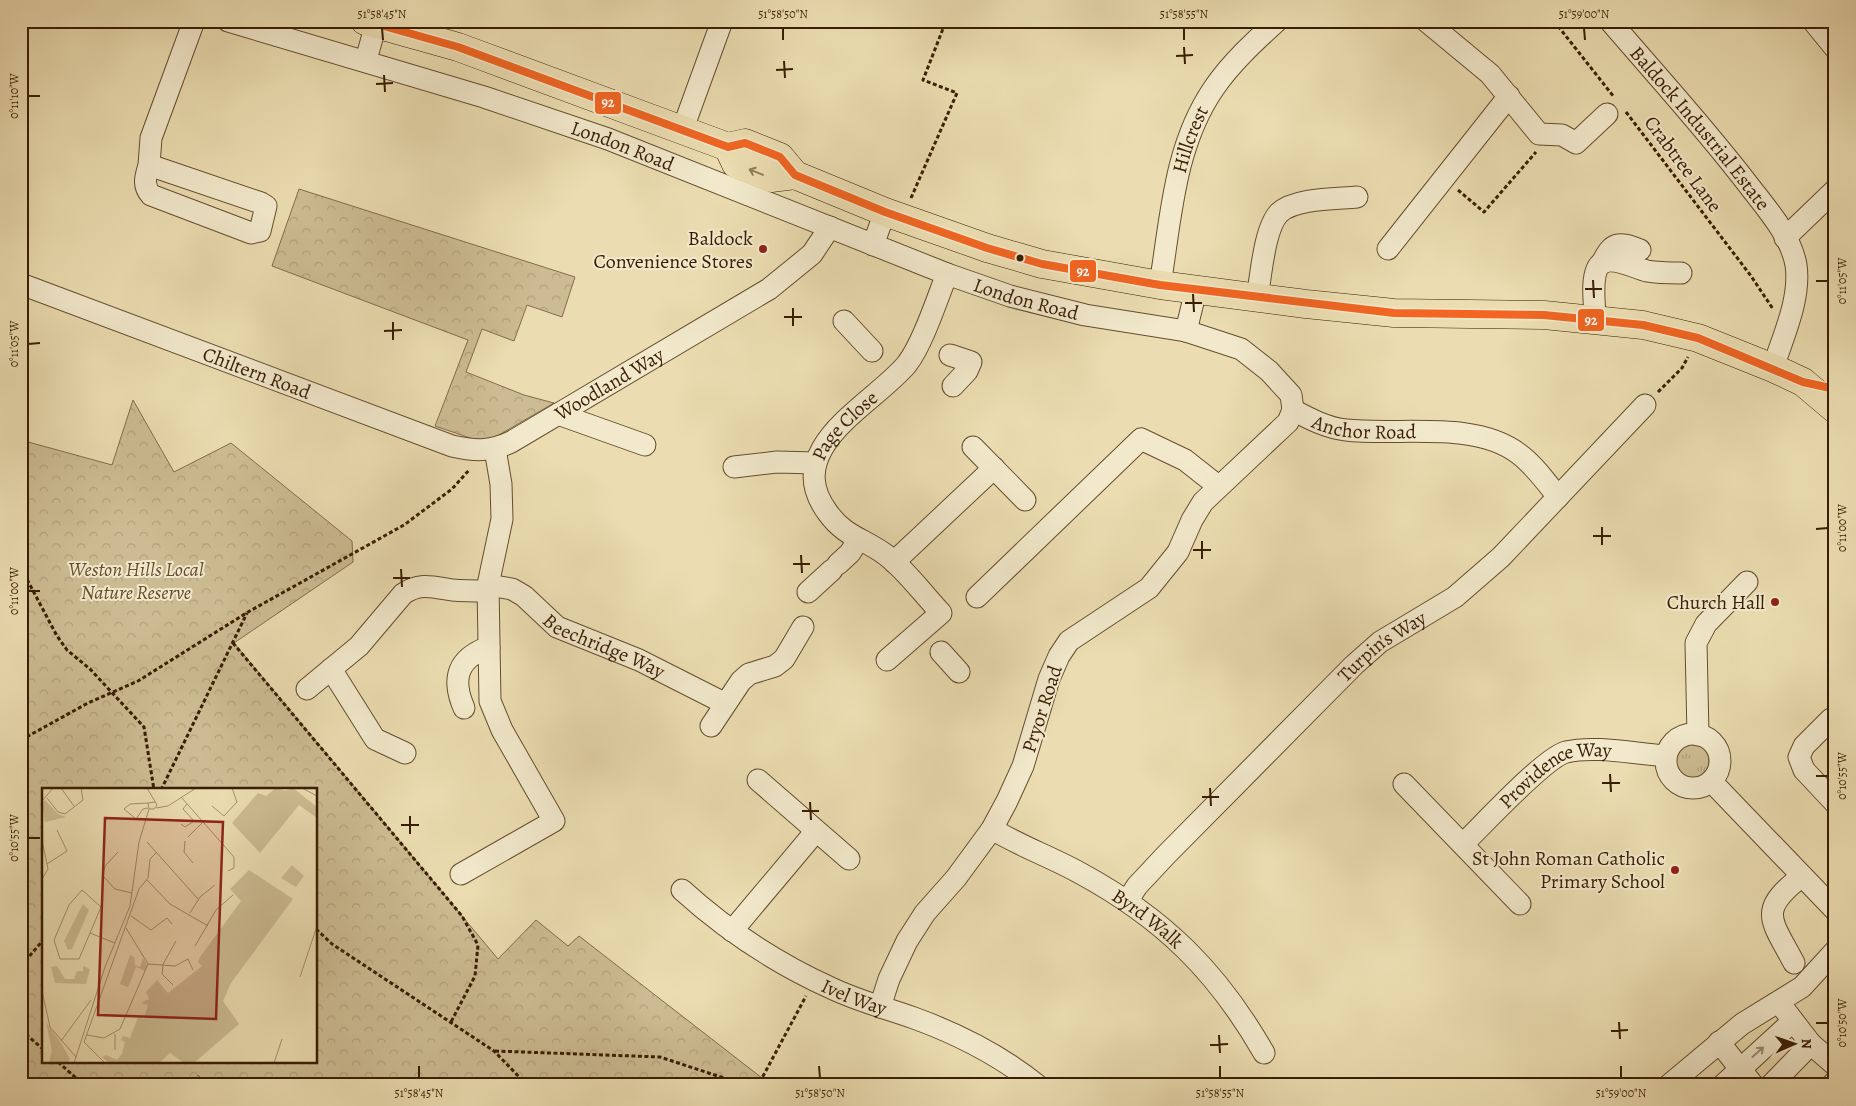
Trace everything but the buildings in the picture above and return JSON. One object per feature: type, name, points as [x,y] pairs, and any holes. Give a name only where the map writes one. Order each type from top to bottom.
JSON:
[{"type":"main road","name":"London Road","points":[[370,23],[466,50],[728,147],[745,143],[780,157],[795,175],[896,217],[1042,264],[1160,285],[1394,313],[1544,315],[1643,325],[1698,338],[1803,382],[1835,389]]},
{"type":"main road","name":"London Road","points":[[1803,382],[1835,409]]},
{"type":"street","points":[[149,165],[261,203],[266,206],[266,213],[260,231],[251,233],[151,195],[147,190],[145,182],[149,165],[151,138],[194,21]]},
{"type":"street","name":"London Road","points":[[228,21],[366,60],[608,139],[947,274],[1046,307],[1186,331]]},
{"type":"street","points":[[682,131],[722,21]]},
{"type":"street","name":"Hillcrest","points":[[1160,285],[1171,209],[1186,142],[1214,88],[1237,60],[1277,21]]},
{"type":"street","points":[[1426,21],[1490,74],[1539,134],[1562,135],[1576,143],[1614,106]]},
{"type":"street","name":"Baldock Industrial Estate","points":[[1610,21],[1728,158],[1769,212],[1793,253],[1796,282],[1794,297],[1773,368]]},
{"type":"street","points":[[1813,21],[1835,48]]},
{"type":"street","name":"London Road","points":[[366,60],[370,23]]},
{"type":"street","points":[[1388,248],[1509,96]]},
{"type":"street","points":[[181,206],[190,180]]},
{"type":"street","points":[[1785,238],[1835,190]]},
{"type":"street","points":[[219,221],[228,193]]},
{"type":"street","points":[[1257,298],[1268,237],[1280,213],[1292,206],[1312,201],[1357,197]]},
{"type":"street","points":[[873,245],[896,217]]},
{"type":"street","name":"Woodland Way","points":[[487,450],[558,414],[769,289],[812,254],[830,227]]},
{"type":"street","points":[[1595,319],[1595,276],[1609,249],[1615,245],[1640,250]]},
{"type":"street","points":[[1602,263],[1620,262],[1647,271],[1682,273]]},
{"type":"street","name":"Page Close","points":[[887,660],[932,642],[941,613],[894,562],[880,551],[858,540],[836,522],[822,504],[815,484],[816,463],[820,450],[831,434],[907,363],[918,343],[947,274]]},
{"type":"street","name":"Chiltern Road","points":[[21,284],[452,446],[487,450]]},
{"type":"street","points":[[1186,331],[1196,290]]},
{"type":"street","points":[[844,321],[895,376]]},
{"type":"street","name":"Anchor Road","points":[[1186,331],[1241,349],[1269,371],[1286,388],[1291,395],[1293,410],[1321,424],[1346,430],[1456,434],[1486,438],[1519,453],[1558,497]]},
{"type":"street","points":[[918,343],[971,362],[967,371],[954,386]]},
{"type":"street","name":"Turpin's Way","points":[[1128,900],[1137,886],[1166,855],[1354,665],[1380,642],[1455,597],[1501,557],[1645,405]]},
{"type":"street","name":"Pryor Road","points":[[880,1007],[894,967],[907,941],[925,913],[956,878],[992,829],[1023,766],[1049,679],[1059,656],[1069,641],[1149,588],[1178,552],[1203,502],[1218,486],[1278,433],[1288,422],[1293,410]]},
{"type":"street","points":[[558,414],[645,445]]},
{"type":"street","points":[[977,597],[1140,439],[1185,460],[1218,486]]},
{"type":"street","points":[[973,447],[1025,500]]},
{"type":"street","points":[[461,874],[554,821],[495,716],[489,690],[488,588],[502,519],[501,484],[487,450]]},
{"type":"street","points":[[734,467],[777,462],[816,463]]},
{"type":"street","points":[[894,562],[994,468]]},
{"type":"street","points":[[808,592],[850,552],[858,540]]},
{"type":"street","points":[[1698,734],[1696,643],[1706,624],[1747,582]]},
{"type":"street","points":[[307,689],[359,646],[403,594],[411,588],[432,585],[451,590],[488,588]]},
{"type":"street","name":"Beechridge Way","points":[[488,588],[512,588],[524,596],[557,627],[639,660],[724,703]]},
{"type":"street","points":[[711,726],[724,703],[749,674],[775,666],[784,659],[804,627]]},
{"type":"street","points":[[932,642],[958,672]]},
{"type":"street","points":[[464,708],[458,692],[458,674],[470,656],[489,646]]},
{"type":"street","points":[[331,669],[375,738],[404,753]]},
{"type":"street","points":[[1831,719],[1804,746],[1799,757],[1804,770],[1835,803]]},
{"type":"street","points":[[1698,734],[1706,738],[1718,751],[1720,761],[1717,772],[1711,782],[1699,787],[1688,788],[1678,784],[1670,775],[1666,756],[1674,742],[1681,737],[1698,734]]},
{"type":"street","name":"Providence Way","points":[[1463,844],[1545,765],[1566,752],[1594,750],[1666,756]]},
{"type":"street","points":[[758,780],[848,859]]},
{"type":"street","points":[[1711,782],[1835,910]]},
{"type":"street","points":[[1404,784],[1520,904]]},
{"type":"street","name":"Byrd Walk","points":[[992,829],[1020,846],[1080,872],[1128,900],[1165,929],[1214,979],[1235,1006],[1264,1053]]},
{"type":"street","points":[[732,931],[816,831]]},
{"type":"street","points":[[1794,963],[1772,920],[1773,908],[1776,899],[1783,890],[1802,876]]},
{"type":"street","name":"Ivel Way","points":[[682,890],[732,931],[769,956],[815,980],[970,1042],[1000,1058],[1037,1085]]},
{"type":"street","points":[[1669,1085],[1742,1024],[1780,1003],[1802,988],[1835,951]]},
{"type":"street","points":[[1780,1003],[1811,1044],[1835,1065]]},
{"type":"street","points":[[1723,1085],[1793,1020]]},
{"type":"street","points":[[1719,1042],[1753,1085]]},
{"type":"street","points":[[1771,1085],[1811,1044]]},
{"type":"street","points":[[1832,1085],[1835,1082]]},
{"type":"path","points":[[896,217],[911,200],[957,93],[923,80],[946,21]]},
{"type":"path","name":"Crabtree Lane","points":[[1554,21],[1614,106],[1751,276],[1786,326]]},
{"type":"path","points":[[1443,178],[1484,212],[1541,146],[1539,134]]},
{"type":"path","points":[[1645,405],[1682,368],[1698,338]]},
{"type":"path","points":[[21,740],[88,704],[138,681],[248,612],[404,525],[452,489],[487,450]]},
{"type":"path","points":[[21,568],[57,636],[67,650],[114,693],[144,727],[154,788]]},
{"type":"path","points":[[162,788],[248,612]]},
{"type":"path","points":[[232,643],[462,916],[478,945],[475,976],[451,1022]]},
{"type":"path","points":[[318,931],[332,944],[494,1051],[527,1085]]},
{"type":"path","points":[[21,966],[42,940]]},
{"type":"path","points":[[494,1051],[660,1057],[745,1085],[762,1078],[815,980]]},
{"type":"path","points":[[21,1030],[42,1048]]},
{"type":"path","points":[[60,1064],[84,1085]]},
{"type":"path","points":[[189,1085],[199,1076]]},
{"type":"green space","points":[[299,189],[575,277],[562,317],[527,305],[514,341],[482,329],[466,372],[524,395],[554,403],[492,439],[479,441],[435,426],[468,340],[272,266]]},
{"type":"green space","name":"Weston Hills Local Nature Reserve","points":[[133,400],[174,472],[231,443],[352,541],[353,562],[234,643],[498,959],[536,920],[568,946],[579,936],[771,1085],[21,1085],[21,440],[112,465]]},
{"type":"green space","points":[[1690,742],[1704,747],[1709,761],[1704,775],[1690,780],[1676,775],[1671,761],[1676,747]]},
{"type":"transit line","name":"92","points":[[366,21],[458,47],[728,147],[745,143],[780,157],[795,175],[885,212],[987,248],[1042,264],[1160,285],[1394,313],[1544,315],[1643,325],[1698,338],[1803,382],[1835,389]]},
{"type":"place","name":"Baldock Convenience Stores","points":[[763,249]]},
{"type":"place","name":"Church Hall","points":[[1775,602]]},
{"type":"place","name":"St John Roman Catholic Primary School","points":[[1675,870]]}]
